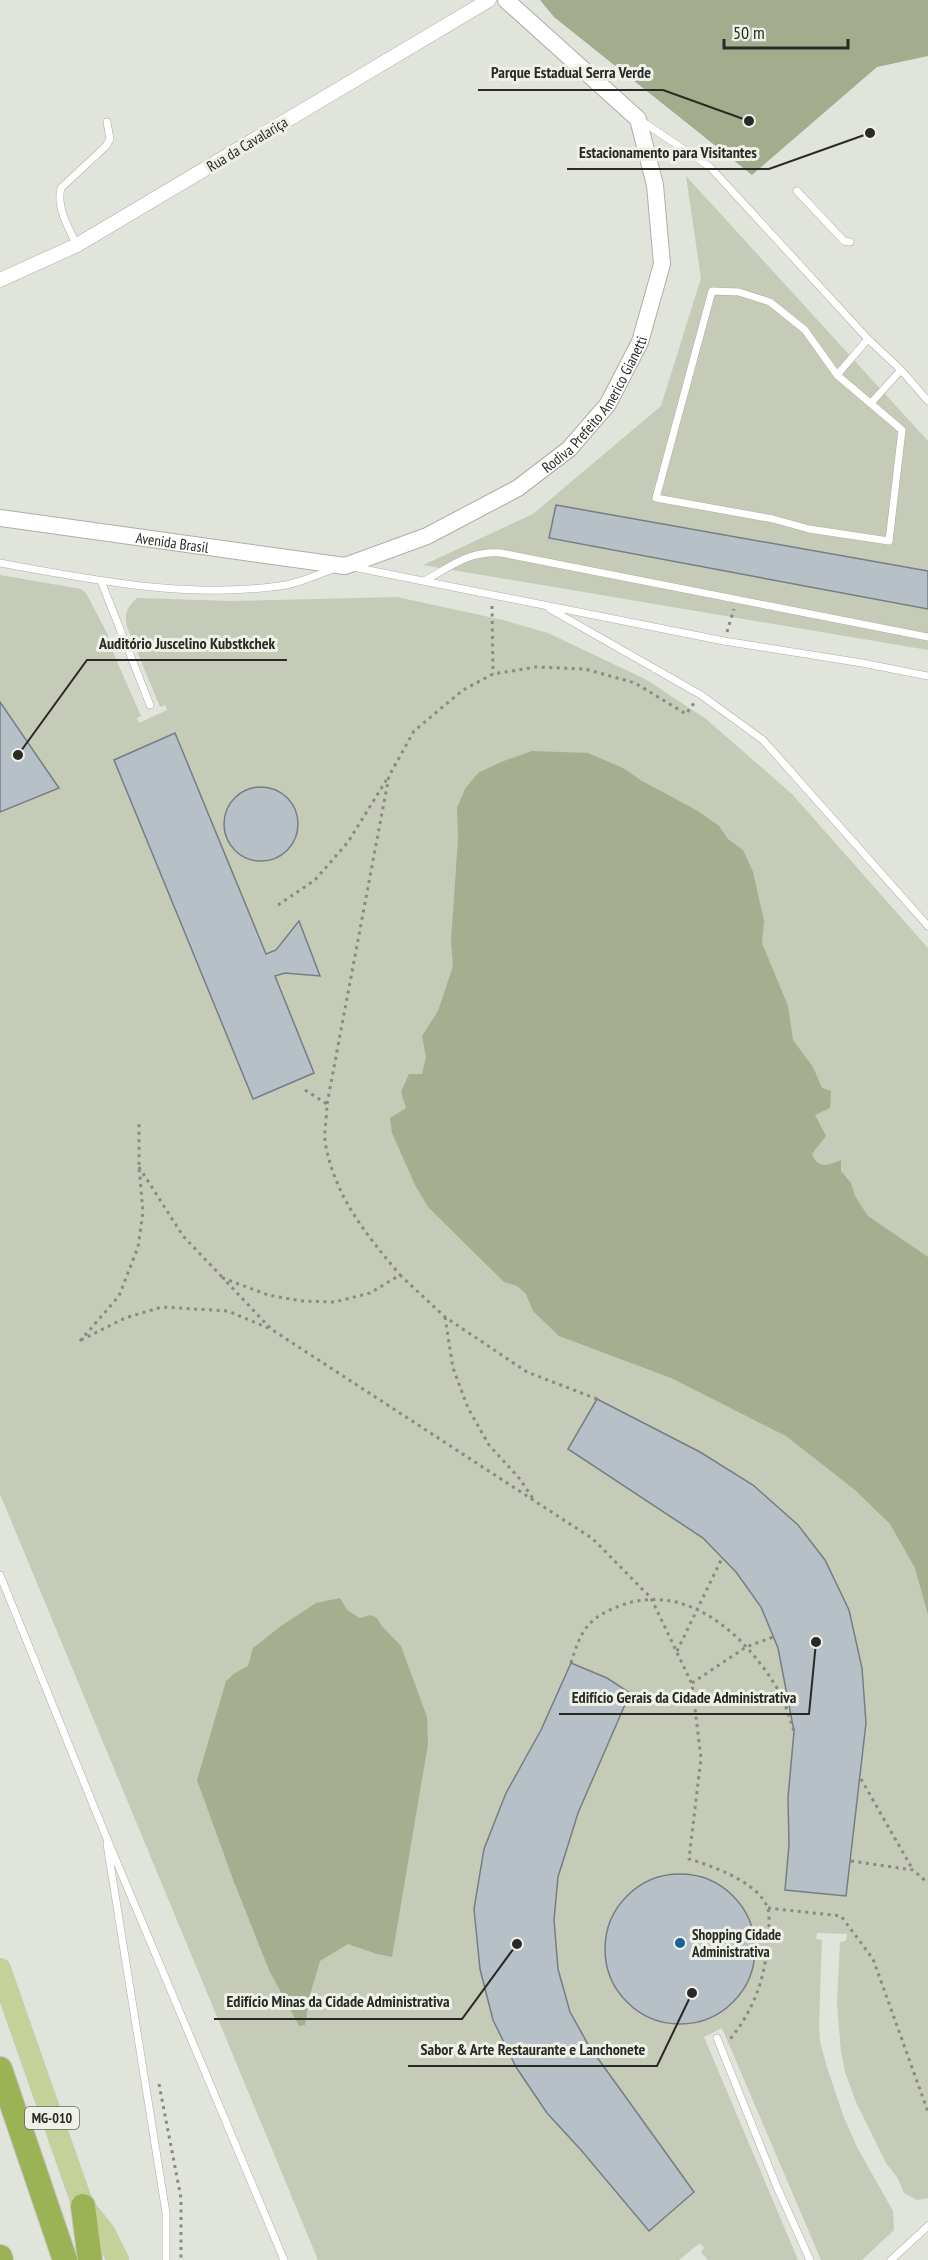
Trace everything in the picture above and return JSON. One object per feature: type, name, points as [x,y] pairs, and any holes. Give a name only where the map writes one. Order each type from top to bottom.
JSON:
[{"type":"highway","name":"MG-010","points":[[0,2069],[65,2260]]},
{"type":"highway","points":[[83,2206],[90,2260]]},
{"type":"main road","name":"MG-010","points":[[0,1969],[83,2206],[104,2232],[118,2260]]},
{"type":"street","name":"Rua da Cavalariça","points":[[0,280],[77,244],[489,0]]},
{"type":"street","points":[[506,0],[638,119]]},
{"type":"street","name":"Rodiva Prefeito Americo Gianetti","points":[[345,566],[427,536],[518,488],[569,449],[608,404],[640,342],[662,264],[655,185],[638,119]]},
{"type":"street","name":"Avenida Brasil","points":[[0,518],[188,546],[345,566]]},
{"type":"lane","points":[[638,119],[710,167],[928,401]]},
{"type":"lane","points":[[77,244],[59,197],[61,188],[106,146],[110,139],[107,122]]},
{"type":"lane","points":[[797,191],[844,241],[850,243]]},
{"type":"lane","points":[[712,291],[739,292],[770,302],[805,330],[837,375],[902,430],[889,542],[809,529],[773,519],[656,498],[712,291]]},
{"type":"lane","points":[[837,375],[868,339]]},
{"type":"lane","points":[[871,403],[901,370]]},
{"type":"lane","points":[[424,581],[471,555],[483,552],[501,553],[928,637]]},
{"type":"lane","points":[[0,563],[149,588],[207,590],[287,585],[345,566],[724,641],[862,663],[927,677]]},
{"type":"lane","points":[[101,581],[150,705]]},
{"type":"lane","points":[[545,606],[701,694],[763,740],[928,926]]},
{"type":"lane","points":[[0,1575],[105,1834],[284,2260]]},
{"type":"lane","points":[[105,1834],[166,2213],[166,2260]]},
{"type":"lane","points":[[717,2038],[777,2187],[810,2260]]},
{"type":"lane","points":[[891,2260],[928,2226]]},
{"type":"path","points":[[492,595],[493,674]]},
{"type":"path","points":[[724,641],[737,599]]},
{"type":"path","points":[[278,905],[315,880],[348,842],[414,731],[462,690],[493,674],[537,667],[585,669],[635,683],[686,714],[701,694]]},
{"type":"path","points":[[389,776],[327,1104],[325,1140],[337,1186],[368,1236],[400,1275],[445,1317],[527,1372],[597,1399]]},
{"type":"path","points":[[305,1090],[327,1104]]},
{"type":"path","points":[[139,1124],[139,1167],[143,1212],[138,1247],[119,1296],[80,1341],[125,1318],[162,1307],[228,1311],[271,1329],[593,1539],[651,1598],[692,1684],[701,1758],[689,1859],[712,1866],[750,1886],[768,1908],[766,1967],[741,2026],[722,2049]]},
{"type":"path","points":[[139,1167],[183,1236],[271,1329]]},
{"type":"path","points":[[223,1278],[268,1295],[335,1302],[370,1293],[400,1275]]},
{"type":"path","points":[[445,1317],[453,1368],[468,1408],[489,1444],[519,1478],[535,1502]]},
{"type":"path","points":[[677,1652],[722,1558]]},
{"type":"path","points":[[571,1663],[584,1629],[599,1614],[625,1604],[651,1598],[698,1609],[725,1625],[746,1647],[779,1690],[794,1731]]},
{"type":"path","points":[[692,1684],[746,1647],[774,1637]]},
{"type":"path","points":[[861,1779],[914,1869],[928,1883]]},
{"type":"path","points":[[851,1861],[914,1869]]},
{"type":"path","points":[[768,1908],[842,1916],[873,1959],[928,2112]]},
{"type":"shaded area","points":[[540,0],[928,0],[928,56],[877,67],[752,175],[554,17]]},
{"type":"shaded area","points":[[686,176],[928,441],[928,650],[423,565],[533,514],[661,406],[701,278]]},
{"type":"shaded area","points":[[0,575],[81,589],[86,593],[108,635],[108,641],[141,716],[137,718],[139,723],[167,710],[165,705],[160,707],[127,627],[127,611],[137,598],[231,601],[397,597],[503,620],[548,633],[647,680],[706,719],[792,794],[928,948],[928,2198],[917,2200],[904,2193],[897,2177],[886,2163],[856,2102],[845,2072],[841,2052],[837,2003],[840,1942],[846,1941],[847,1934],[817,1933],[816,1939],[822,1940],[820,2042],[843,2115],[857,2147],[893,2211],[894,2230],[862,2260],[821,2260],[722,2028],[704,2037],[798,2260],[708,2260],[701,2252],[704,2248],[700,2243],[679,2260],[318,2260],[0,1494]]},
{"type":"shaded area","points":[[532,751],[588,753],[623,768],[642,781],[698,811],[719,826],[728,839],[743,850],[753,872],[764,921],[762,943],[788,1006],[793,1040],[813,1067],[822,1088],[831,1091],[830,1108],[815,1115],[826,1136],[812,1154],[814,1159],[824,1165],[841,1160],[841,1171],[851,1183],[855,1196],[868,1216],[928,1257],[928,1615],[915,1568],[890,1524],[855,1490],[786,1436],[671,1378],[559,1336],[533,1311],[526,1294],[517,1286],[504,1282],[428,1207],[415,1185],[392,1133],[390,1118],[406,1108],[401,1092],[409,1074],[422,1074],[426,1057],[422,1036],[438,1011],[453,966],[451,941],[458,839],[457,808],[465,789],[478,773]]},
{"type":"shaded area","points":[[340,1598],[347,1610],[360,1618],[371,1615],[377,1618],[401,1646],[427,1717],[428,1744],[392,1957],[348,1944],[320,1961],[310,1995],[305,2025],[299,2026],[269,1970],[197,1780],[226,1681],[248,1666],[253,1648],[281,1626],[316,1603]]},
{"type":"building","points":[[556,505],[928,571],[928,609],[549,538]]},
{"type":"building","points":[[0,702],[59,788],[0,812]]},
{"type":"building","points":[[175,733],[266,954],[276,950],[299,921],[320,976],[285,973],[275,976],[314,1073],[253,1099],[114,760]]},
{"type":"building","points":[[254,787],[268,787],[282,793],[292,803],[298,817],[298,831],[292,845],[282,855],[268,861],[254,861],[240,855],[230,845],[224,831],[224,817],[230,803],[240,793]]},
{"type":"building","points":[[597,1399],[700,1452],[753,1485],[798,1525],[825,1560],[849,1610],[862,1668],[866,1723],[846,1896],[785,1890],[789,1845],[788,1798],[794,1731],[778,1648],[761,1607],[736,1572],[703,1538],[568,1449]]},
{"type":"building","points":[[571,1663],[607,1678],[630,1693],[578,1813],[558,1877],[554,1920],[558,1969],[570,2012],[589,2046],[694,2192],[649,2231],[547,2113],[516,2067],[493,2020],[480,1969],[474,1909],[484,1849],[506,1793],[541,1730]]},
{"type":"building","name":"Shopping Cidade Administrativa","points":[[680,1874],[709,1880],[733,1896],[749,1920],[755,1949],[749,1978],[733,2002],[709,2018],[680,2024],[651,2018],[627,2002],[611,1978],[605,1949],[611,1920],[627,1896],[651,1880]]},
{"type":"place","name":"Parque Estadual Serra Verde","points":[[749,121]]},
{"type":"place","name":"Estacionamento para Visitantes","points":[[870,133]]},
{"type":"place","name":"Auditório Juscelino Kubstkchek","points":[[18,755]]},
{"type":"place","name":"Edifício Gerais da Cidade Administrativa","points":[[816,1642]]},
{"type":"place","name":"Shopping Cidade Administrativa","points":[[680,1943]]},
{"type":"place","name":"Edifício Minas da Cidade Administrativa","points":[[517,1944]]},
{"type":"place","name":"Sabor & Arte Restaurante e Lanchonete","points":[[692,1993]]}]
